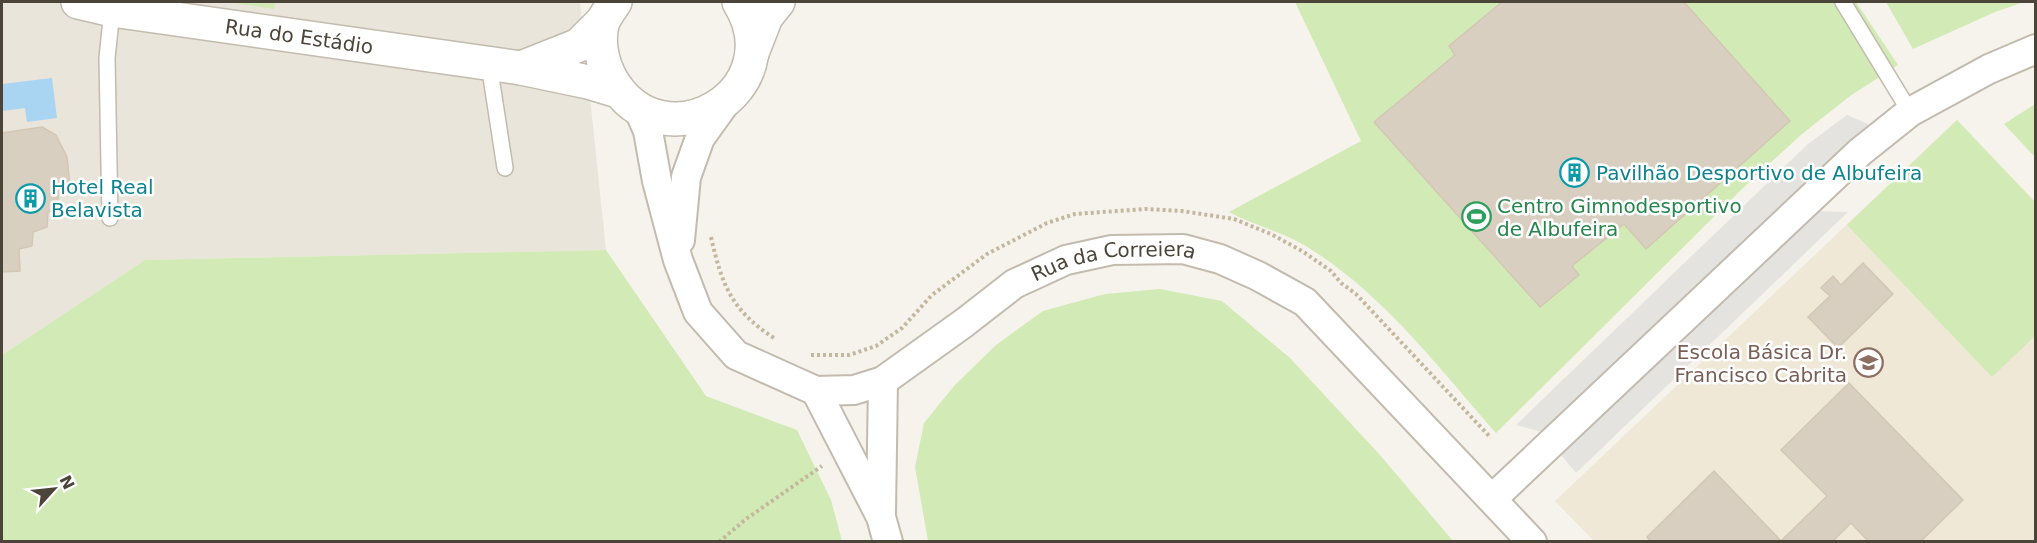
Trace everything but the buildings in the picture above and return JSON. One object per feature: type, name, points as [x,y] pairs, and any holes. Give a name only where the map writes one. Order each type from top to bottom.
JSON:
[{"type":"street","name":"Rua do Estádio","points":[[78,2],[112,10],[505,66],[588,82],[665,118],[692,118],[709,112],[728,99],[747,73],[753,48],[747,14],[740,2]]},
{"type":"street","points":[[751,55],[766,17],[778,2]]},
{"type":"street","name":"Rua do Estádio","points":[[505,66],[579,45],[609,11]]},
{"type":"street","name":"Rua do Estádio","points":[[609,11],[600,40],[604,67],[629,100]]},
{"type":"street","points":[[1493,498],[1860,152],[1910,112],[1989,69],[2036,49]]},
{"type":"street","points":[[678,260],[686,177],[700,138],[728,99]]},
{"type":"street","name":"Rua da Correiera","points":[[629,100],[648,131],[657,181],[678,260],[698,312],[736,356],[816,391],[855,390],[883,381],[1014,284],[1066,260],[1112,250],[1183,249],[1220,259],[1258,276],[1305,302],[1493,498],[1532,542]]},
{"type":"street","points":[[883,381],[884,529]]},
{"type":"street","points":[[816,391],[884,529]]},
{"type":"lane","points":[[1843,2],[1910,112]]},
{"type":"lane","points":[[110,218],[108,58],[112,10]]},
{"type":"lane","points":[[505,66],[506,168]]},
{"type":"path","points":[[719,542],[746,519],[824,464]]},
{"type":"shaded area","points":[[2,2],[580,2],[606,250],[145,260],[2,355]]},
{"type":"shaded area","points":[[1847,115],[1868,124],[1873,160],[1818,211],[1848,212],[1576,473],[1542,432],[1516,425],[1808,144]]},
{"type":"shaded area","name":"Escola Básica Dr. Francisco Cabrita","points":[[1957,120],[2035,202],[2035,541],[1594,541],[1555,501]]},
{"type":"green space","points":[[228,2],[275,2],[274,9]]},
{"type":"green space","name":"Centro Gimnodesportivo de Albufeira","points":[[1295,2],[1856,2],[1898,65],[1850,96],[1802,134],[1744,187],[1496,433],[1407,331],[1358,284],[1304,245],[1229,212],[1361,141]]},
{"type":"green space","points":[[1886,2],[2024,2],[1995,12],[1913,49]]},
{"type":"green space","points":[[2035,104],[2035,157],[2004,124]]},
{"type":"green space","points":[[1957,120],[2035,202],[2035,336],[1992,377],[1847,225]]},
{"type":"green space","points":[[606,250],[706,396],[797,430],[831,500],[842,541],[2,541],[2,355],[145,260]]},
{"type":"green space","points":[[1160,289],[1222,301],[1290,358],[1380,455],[1453,541],[928,541],[915,467],[924,423],[954,386],[996,345],[1043,311],[1105,294]]},
{"type":"water","points":[[52,78],[57,118],[27,122],[25,108],[2,111],[2,84]]},
{"type":"place","name":"Pavilhão Desportivo de Albufeira","points":[[1575,173]]},
{"type":"place","name":"Hotel Real Belavista","points":[[30,199]]},
{"type":"place","name":"Centro Gimnodesportivo de Albufeira","points":[[1476,217]]},
{"type":"place","name":"Escola Básica Dr. Francisco Cabrita","points":[[1868,363]]}]
